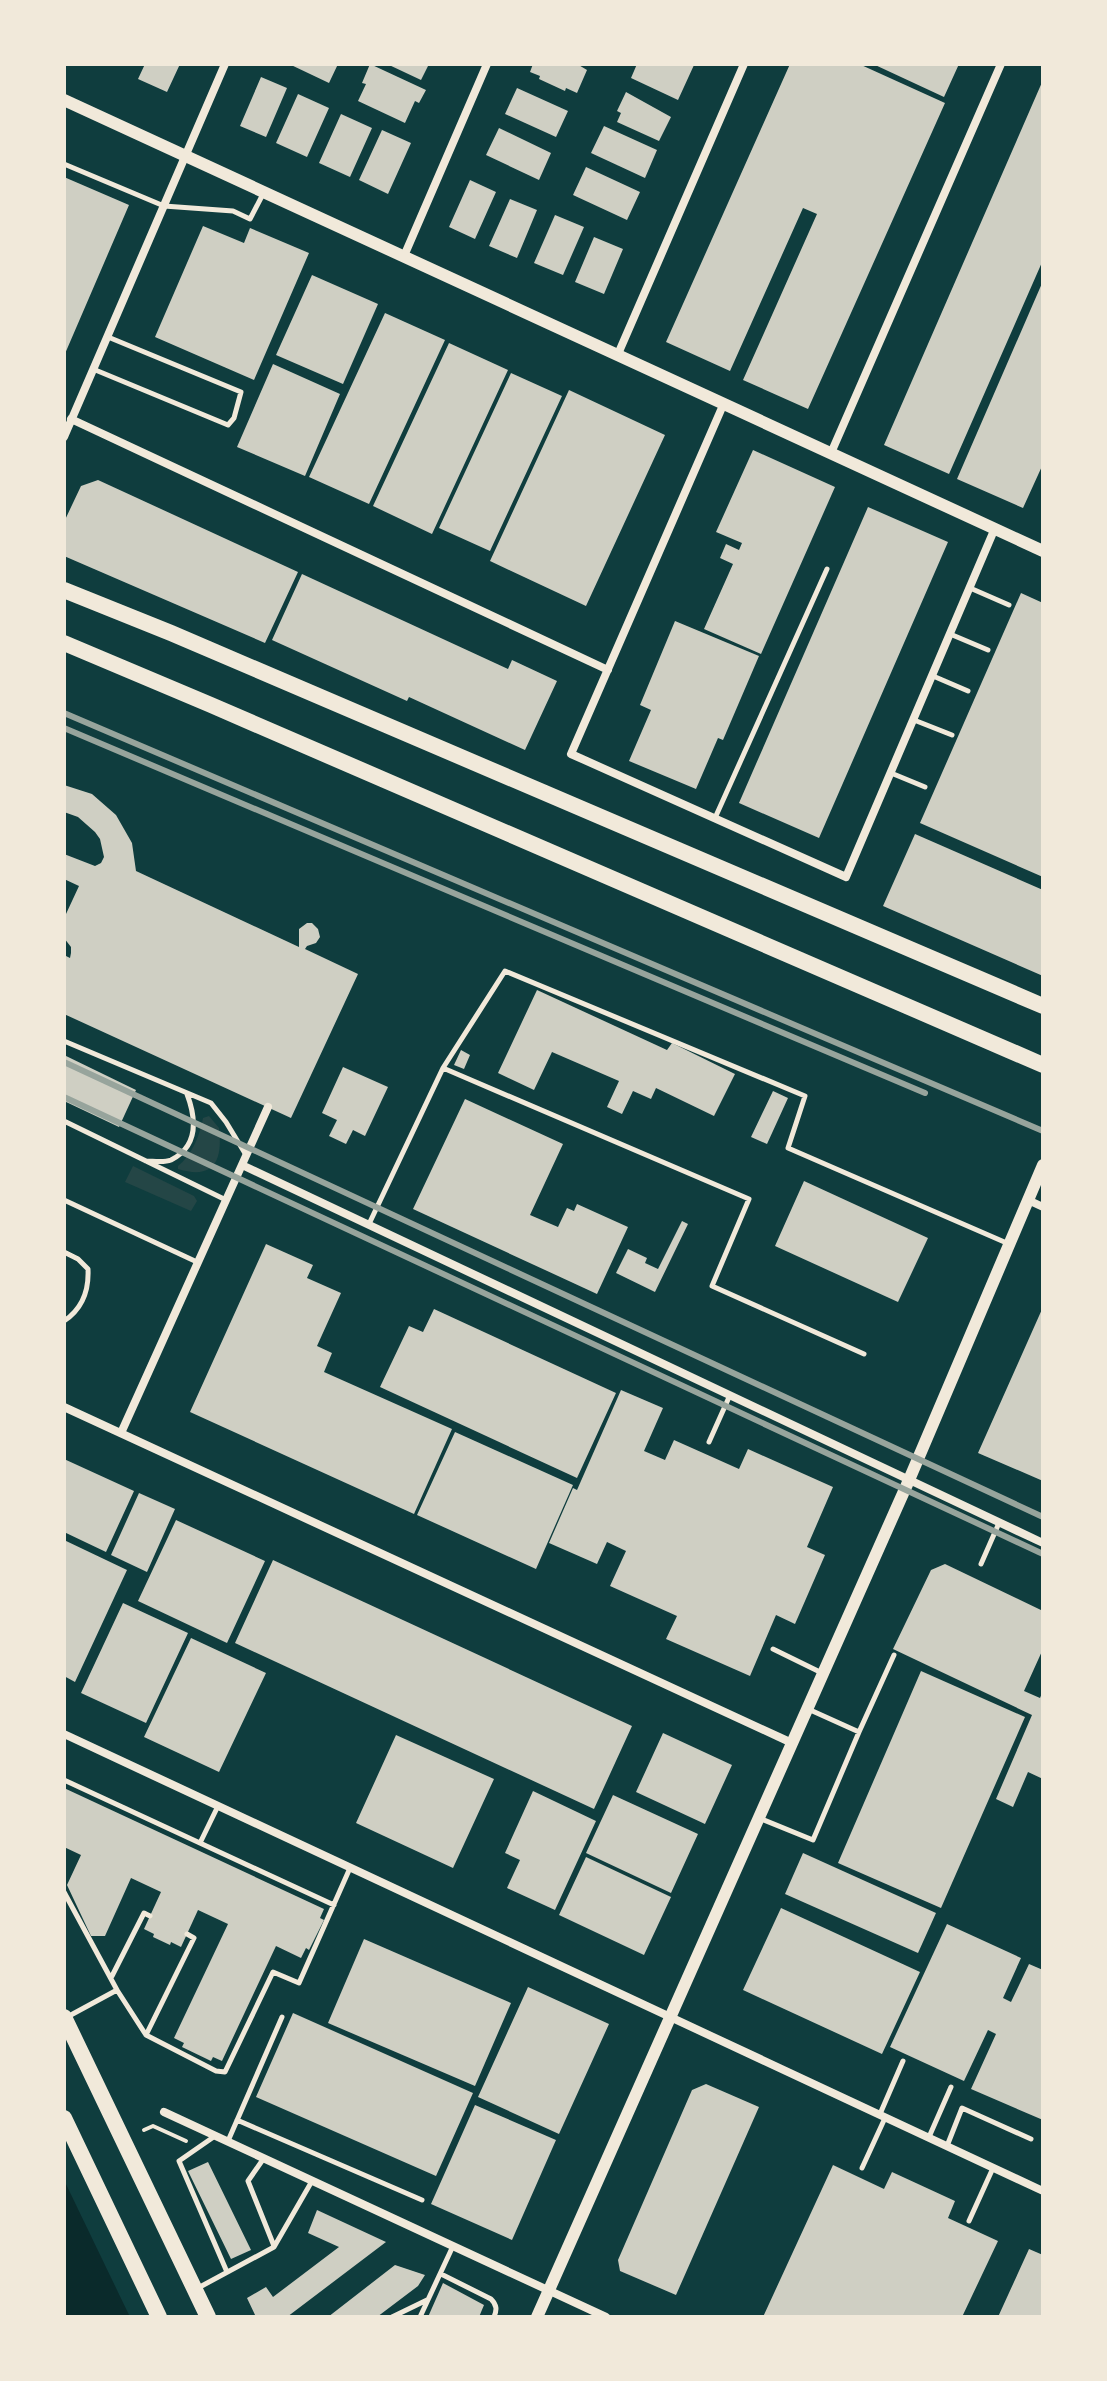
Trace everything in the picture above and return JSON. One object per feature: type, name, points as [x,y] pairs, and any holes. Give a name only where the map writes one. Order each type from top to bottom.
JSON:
[{"type":"main road","points":[[64,590],[1043,1006]]},
{"type":"main road","points":[[64,643],[1043,1065]]},
{"type":"main road","points":[[64,2018],[208,2317]]},
{"type":"main road","points":[[64,2118],[159,2317]]},
{"type":"street","points":[[64,437],[225,64]]},
{"type":"street","points":[[404,256],[487,64]]},
{"type":"street","points":[[618,354],[744,64]]},
{"type":"street","points":[[831,453],[1001,64]]},
{"type":"street","points":[[64,100],[1043,551]]},
{"type":"street","points":[[724,403],[571,754],[846,877],[995,528]]},
{"type":"street","points":[[71,419],[608,670]]},
{"type":"street","points":[[121,1433],[268,1107]]},
{"type":"street","points":[[242,1165],[1043,1543]]},
{"type":"street","points":[[537,2317],[909,1480],[1043,1165]]},
{"type":"street","points":[[1028,1200],[1043,1207]]},
{"type":"street","points":[[64,1407],[792,1743]]},
{"type":"street","points":[[65,1738],[218,1806],[1043,2191]]},
{"type":"street","points":[[164,2112],[606,2317]]},
{"type":"lane","points":[[64,164],[164,206],[233,211],[250,219],[264,193]]},
{"type":"lane","points":[[93,369],[228,425],[234,418],[241,392],[107,337]]},
{"type":"lane","points":[[714,819],[827,569]]},
{"type":"lane","points":[[969,588],[1009,605]]},
{"type":"lane","points":[[950,634],[988,650]]},
{"type":"lane","points":[[932,675],[968,691]]},
{"type":"lane","points":[[913,719],[952,735]]},
{"type":"lane","points":[[890,772],[925,787]]},
{"type":"lane","points":[[368,1225],[443,1068],[505,971],[805,1096],[788,1148],[1009,1244]]},
{"type":"lane","points":[[64,1041],[211,1103],[246,1155]]},
{"type":"lane","points":[[443,1068],[749,1199],[712,1286],[864,1354]]},
{"type":"lane","points":[[144,1161],[169,1161],[187,1147],[195,1129],[194,1112],[186,1093]]},
{"type":"lane","points":[[64,1121],[227,1200]]},
{"type":"lane","points":[[64,1200],[198,1263]]},
{"type":"lane","points":[[64,1252],[88,1269],[89,1288],[74,1315],[64,1321]]},
{"type":"lane","points":[[709,1442],[730,1395]]},
{"type":"lane","points":[[981,1564],[1000,1522]]},
{"type":"lane","points":[[773,1649],[823,1674]]},
{"type":"lane","points":[[759,1818],[813,1840],[894,1655]]},
{"type":"lane","points":[[807,1709],[859,1732]]},
{"type":"lane","points":[[64,1780],[334,1905]]},
{"type":"lane","points":[[200,1843],[218,1806]]},
{"type":"lane","points":[[64,1892],[117,1990],[146,2035],[216,2071],[225,2072],[273,1972],[299,1983],[350,1868]]},
{"type":"lane","points":[[111,1977],[144,1913],[150,1916]]},
{"type":"lane","points":[[146,2035],[194,1938],[187,1934]]},
{"type":"lane","points":[[64,2018],[117,1990]]},
{"type":"lane","points":[[228,2141],[282,2017]]},
{"type":"lane","points":[[862,2168],[903,2061]]},
{"type":"lane","points":[[929,2137],[951,2087]]},
{"type":"lane","points":[[947,2146],[962,2108],[1031,2139]]},
{"type":"lane","points":[[237,2120],[422,2200]]},
{"type":"lane","points":[[216,2136],[179,2161],[227,2272]]},
{"type":"lane","points":[[264,2158],[248,2181],[274,2247]]},
{"type":"lane","points":[[969,2221],[993,2167]]},
{"type":"lane","points":[[195,2290],[274,2247],[312,2181]]},
{"type":"lane","points":[[420,2317],[453,2246]]},
{"type":"lane","points":[[441,2274],[491,2299],[495,2303],[494,2317]]},
{"type":"lane","points":[[392,2317],[427,2300]]},
{"type":"path","points":[[144,2130],[153,2126],[199,2147]]},
{"type":"shaded area","points":[[209,1116],[219,1128],[219,1150],[214,1165],[200,1172],[178,1169],[195,1144],[203,1118]]},
{"type":"shaded area","points":[[133,1166],[194,1196],[197,1201],[191,1211],[125,1182]]},
{"type":"shaded area","points":[[64,2180],[130,2317],[64,2317]]},
{"type":"building","points":[[145,64],[180,64],[167,92],[138,79]]},
{"type":"building","points":[[289,64],[338,64],[329,83]]},
{"type":"building","points":[[370,64],[426,90],[419,103],[415,101],[405,123],[358,101]]},
{"type":"building","points":[[387,64],[429,64],[421,80]]},
{"type":"building","points":[[533,64],[577,64],[587,70],[577,93],[539,79],[540,76],[530,72]]},
{"type":"building","points":[[637,64],[694,65],[678,100],[631,78]]},
{"type":"building","points":[[790,64],[859,64],[945,103],[808,409],[743,380],[817,214],[803,208],[730,371],[666,342]]},
{"type":"building","points":[[873,64],[959,64],[944,97]]},
{"type":"building","points":[[261,77],[287,88],[266,137],[240,126]]},
{"type":"building","points":[[1043,80],[1043,260],[949,474],[884,445]]},
{"type":"building","points":[[517,88],[568,111],[556,137],[505,114]]},
{"type":"building","points":[[626,92],[671,117],[659,141],[617,122],[621,113],[617,111]]},
{"type":"building","points":[[298,94],[329,108],[307,157],[276,143]]},
{"type":"building","points":[[341,114],[372,128],[350,177],[319,163]]},
{"type":"building","points":[[604,126],[657,150],[645,178],[591,153]]},
{"type":"building","points":[[499,128],[551,153],[539,180],[486,155]]},
{"type":"building","points":[[382,130],[411,143],[388,194],[359,180]]},
{"type":"building","points":[[586,167],[640,192],[627,220],[573,195]]},
{"type":"building","points":[[64,177],[129,205],[64,356]]},
{"type":"building","points":[[470,180],[496,192],[475,239],[449,227]]},
{"type":"building","points":[[510,199],[537,210],[517,258],[489,246]]},
{"type":"building","points":[[555,215],[584,227],[563,275],[534,263]]},
{"type":"building","points":[[203,226],[244,243],[250,228],[309,253],[254,380],[155,337]]},
{"type":"building","points":[[594,237],[623,249],[604,294],[575,282]]},
{"type":"building","points":[[312,275],[378,304],[343,384],[276,355]]},
{"type":"building","points":[[1043,281],[1043,464],[1023,508],[957,479]]},
{"type":"building","points":[[385,313],[445,340],[369,504],[309,477]]},
{"type":"building","points":[[449,343],[508,370],[432,534],[373,506]]},
{"type":"building","points":[[273,364],[340,394],[305,476],[237,447]]},
{"type":"building","points":[[511,373],[562,396],[490,551],[439,528]]},
{"type":"building","points":[[569,390],[665,435],[586,606],[490,561]]},
{"type":"building","points":[[753,450],[835,487],[761,654],[704,629],[733,564],[720,558],[726,544],[739,550],[742,543],[716,532]]},
{"type":"building","points":[[98,480],[298,572],[265,643],[64,556],[64,522],[81,486]]},
{"type":"building","points":[[868,507],[948,542],[819,838],[739,803]]},
{"type":"building","points":[[302,574],[508,669],[512,660],[557,681],[525,750],[272,640]]},
{"type":"building","points":[[1021,593],[1043,603],[1043,877],[920,823]]},
{"type":"building","points":[[675,621],[759,656],[723,740],[718,738],[696,789],[629,761],[651,710],[640,705]]},
{"type":"building","points":[[64,785],[92,794],[116,815],[132,843],[136,871],[299,947],[299,929],[312,923],[320,937],[305,949],[358,974],[291,1118],[64,1014],[64,955],[70,958],[71,947],[64,938],[64,912],[66,914],[79,886],[64,879],[64,854],[95,866],[104,857],[95,832],[78,817],[64,812]]},
{"type":"building","points":[[915,834],[1043,890],[1043,976],[883,906]]},
{"type":"building","points":[[537,990],[667,1050],[672,1043],[735,1074],[714,1116],[656,1088],[651,1099],[633,1091],[622,1114],[607,1107],[619,1081],[552,1052],[534,1090],[498,1073]]},
{"type":"building","points":[[461,1050],[470,1055],[464,1069],[454,1065]]},
{"type":"building","points":[[64,1055],[136,1090],[119,1127],[64,1101]]},
{"type":"building","points":[[343,1067],[388,1087],[365,1136],[353,1130],[346,1144],[329,1136],[337,1120],[322,1113]]},
{"type":"building","points":[[773,1091],[788,1098],[767,1144],[751,1137]]},
{"type":"building","points":[[465,1099],[563,1144],[530,1215],[558,1227],[567,1208],[574,1211],[577,1204],[628,1227],[597,1294],[413,1209]]},
{"type":"building","points":[[804,1181],[928,1238],[898,1302],[775,1246]]},
{"type":"building","points":[[682,1221],[688,1224],[655,1292],[616,1273],[628,1249],[647,1258],[645,1263],[658,1269]]},
{"type":"building","points":[[266,1244],[313,1265],[307,1278],[341,1293],[317,1346],[332,1353],[324,1372],[452,1429],[414,1514],[190,1412]]},
{"type":"building","points":[[1043,1307],[1043,1481],[978,1453]]},
{"type":"building","points":[[434,1309],[616,1393],[577,1478],[380,1387],[409,1326],[423,1332]]},
{"type":"building","points":[[621,1390],[663,1408],[644,1451],[665,1460],[674,1440],[739,1469],[748,1449],[833,1487],[807,1547],[825,1555],[795,1624],[776,1615],[750,1676],[666,1639],[677,1616],[610,1586],[626,1551],[607,1542],[597,1564],[549,1543],[573,1488],[577,1490]]},
{"type":"building","points":[[455,1432],[573,1485],[536,1569],[417,1515]]},
{"type":"building","points":[[64,1459],[134,1491],[106,1552],[64,1532]]},
{"type":"building","points":[[139,1493],[175,1509],[147,1572],[111,1555]]},
{"type":"building","points":[[176,1520],[265,1561],[227,1643],[138,1601]]},
{"type":"building","points":[[64,1540],[127,1570],[75,1682],[64,1676]]},
{"type":"building","points":[[273,1560],[632,1726],[594,1809],[235,1643]]},
{"type":"building","points":[[945,1564],[1043,1611],[1043,1649],[1024,1691],[1040,1698],[1043,1691],[1043,1779],[1028,1772],[1013,1807],[996,1799],[1032,1715],[893,1649],[931,1570]]},
{"type":"building","points":[[123,1603],[188,1633],[146,1723],[81,1693]]},
{"type":"building","points":[[191,1638],[266,1673],[219,1772],[144,1737]]},
{"type":"building","points":[[921,1671],[1025,1717],[941,1908],[838,1863]]},
{"type":"building","points":[[663,1733],[732,1765],[705,1824],[636,1792]]},
{"type":"building","points":[[396,1735],[494,1779],[453,1868],[356,1823]]},
{"type":"building","points":[[64,1788],[324,1909],[320,1918],[324,1920],[309,1950],[306,1948],[301,1958],[276,1946],[222,2061],[213,2057],[211,2061],[182,2047],[184,2043],[174,2038],[228,1924],[198,1910],[181,1947],[153,1937],[154,1934],[144,1929],[161,1892],[131,1878],[105,1936],[91,1936],[67,1885],[81,1855],[64,1847]]},
{"type":"building","points":[[533,1791],[596,1821],[555,1910],[507,1888],[520,1860],[505,1853]]},
{"type":"building","points":[[613,1795],[698,1834],[671,1893],[586,1853]]},
{"type":"building","points":[[803,1853],[936,1913],[918,1953],[785,1894]]},
{"type":"building","points":[[586,1857],[671,1897],[644,1955],[559,1915]]},
{"type":"building","points":[[781,1908],[920,1972],[882,2054],[743,1990]]},
{"type":"building","points":[[947,1924],[1021,1958],[1003,1998],[1011,2002],[1029,1964],[1043,1970],[1043,2120],[971,2089],[996,2034],[988,2030],[964,2081],[890,2047]]},
{"type":"building","points":[[364,1939],[511,2003],[475,2086],[328,2023]]},
{"type":"building","points":[[528,1987],[609,2024],[559,2134],[478,2097]]},
{"type":"building","points":[[293,2013],[473,2093],[436,2176],[256,2097]]},
{"type":"building","points":[[706,2084],[759,2107],[676,2295],[620,2271],[618,2260],[692,2090]]},
{"type":"building","points":[[475,2105],[556,2140],[512,2240],[431,2204]]},
{"type":"building","points":[[208,2162],[251,2250],[231,2259],[188,2171]]},
{"type":"building","points":[[833,2165],[884,2189],[892,2172],[955,2201],[948,2218],[998,2241],[962,2317],[763,2317]]},
{"type":"building","points":[[317,2210],[386,2242],[287,2317],[256,2317],[247,2298],[266,2287],[273,2297],[339,2247],[308,2233]]},
{"type":"building","points":[[1029,2249],[1043,2255],[1043,2317],[998,2317]]},
{"type":"building","points":[[395,2265],[425,2275],[418,2286],[377,2317],[328,2317]]},
{"type":"building","points":[[443,2283],[484,2305],[479,2317],[428,2317]]},
{"type":"railway","points":[[64,713],[1043,1131]]},
{"type":"railway","points":[[64,728],[925,1093]]},
{"type":"railway","points":[[64,1062],[1043,1517]]},
{"type":"railway","points":[[64,1097],[1043,1554]]}]
